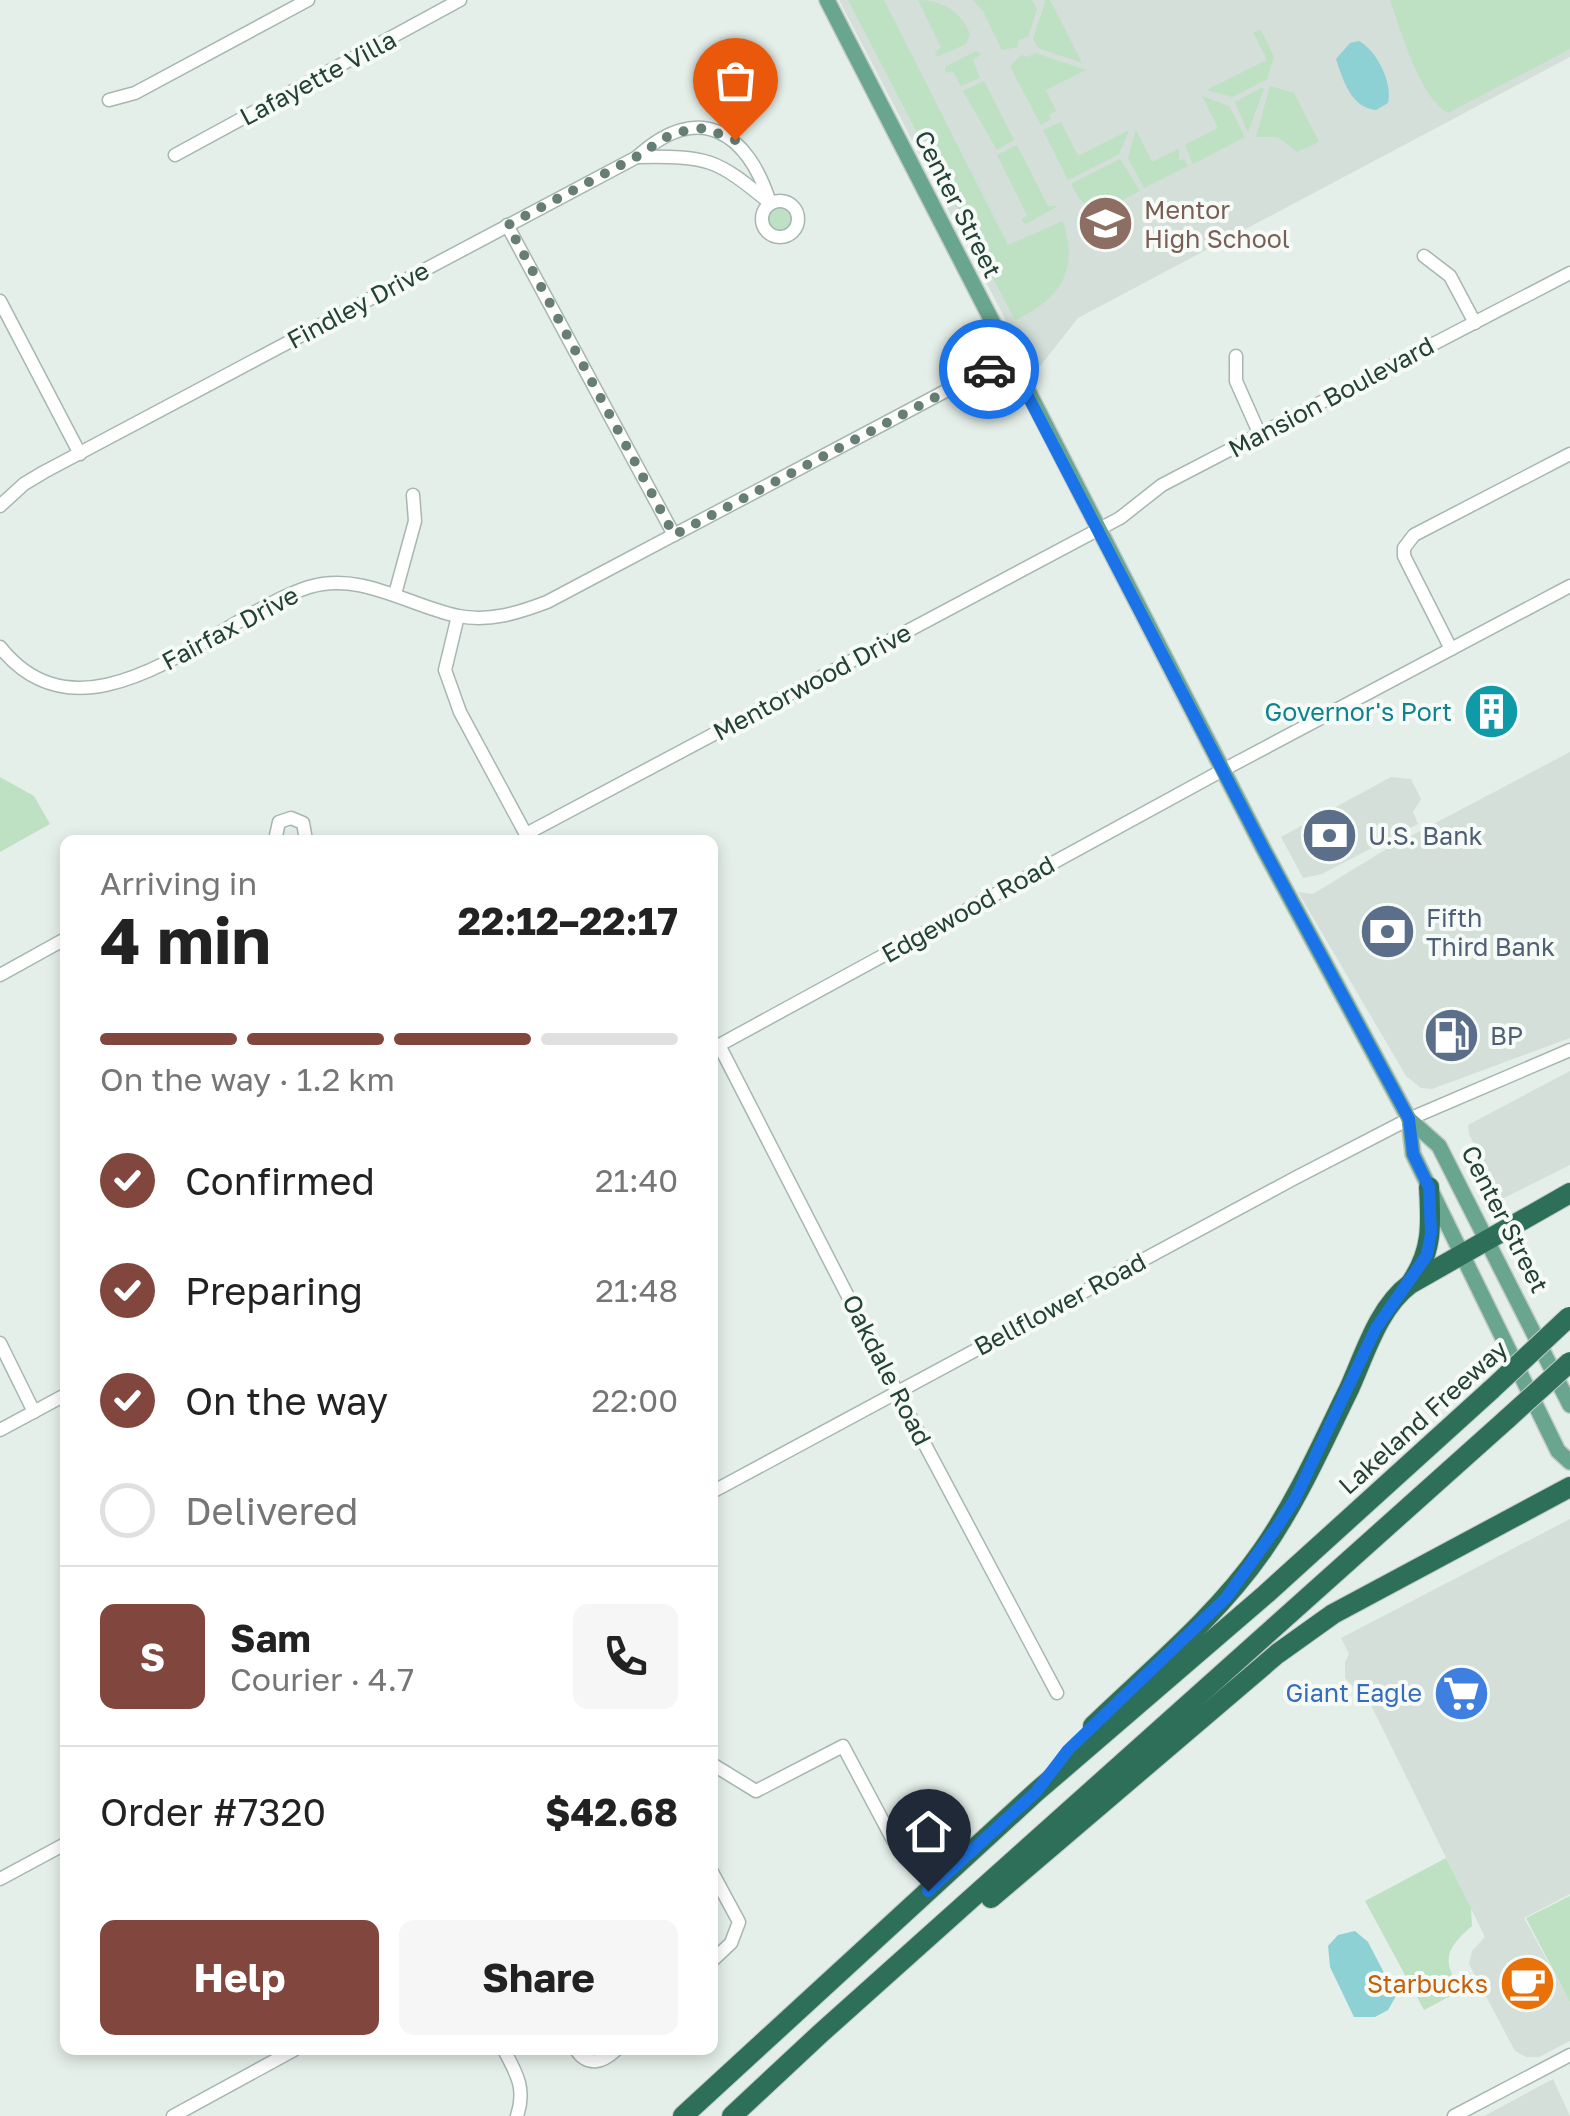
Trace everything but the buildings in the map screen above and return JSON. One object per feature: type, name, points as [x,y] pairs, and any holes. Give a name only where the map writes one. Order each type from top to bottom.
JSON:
[{"type":"highway","points":[[1410,1284],[1429,1247],[1429,1187]]},
{"type":"highway","points":[[1036,1792],[1068,1750],[1226,1598],[1263,1550],[1295,1499],[1376,1328],[1396,1296],[1410,1284],[1570,1192]]},
{"type":"highway","name":"Lakeland Freeway","points":[[683,2116],[1036,1792],[1266,1594],[1570,1316]]},
{"type":"highway","points":[[732,2116],[1570,1362]]},
{"type":"highway","points":[[821,2032],[858,2009],[1277,1654],[1333,1614],[1570,1487]]},
{"type":"main road","name":"Center Street","points":[[827,0],[1223,770],[1409,1119],[1439,1146],[1570,1404]]},
{"type":"main road","name":"Center Street","points":[[1409,1119],[1413,1154],[1558,1451],[1570,1462]]},
{"type":"street","points":[[109,100],[135,92],[308,0]]},
{"type":"street","name":"Lafayette Villa","points":[[175,154],[460,0]]},
{"type":"street","name":"Findley Drive","points":[[80,454],[688,128],[717,132],[742,146],[762,179],[770,203],[718,164],[689,158],[636,157]]},
{"type":"street","points":[[508,225],[674,535]]},
{"type":"street","points":[[1424,256],[1450,276],[1475,322]]},
{"type":"street","name":"Mansion Boulevard","points":[[1098,530],[1134,510],[1162,485],[1570,273]]},
{"type":"street","points":[[0,301],[80,454],[24,484],[0,506]]},
{"type":"street","points":[[1236,356],[1236,381],[1260,435]]},
{"type":"street","name":"Fairfax Drive","points":[[0,647],[33,676],[62,686],[100,688],[138,676],[312,586],[335,582],[363,586],[458,616],[510,616],[547,602],[1008,358]]},
{"type":"street","points":[[1451,649],[1404,556],[1408,542],[1414,535],[1570,454]]},
{"type":"street","points":[[395,594],[416,521],[413,495]]},
{"type":"street","name":"Mentorwood Drive","points":[[531,835],[1098,530]]},
{"type":"street","name":"Edgewood Road","points":[[718,1046],[1570,586]]},
{"type":"street","points":[[458,616],[445,670],[460,712],[526,835]]},
{"type":"street","points":[[275,835],[276,828],[291,818],[303,823],[305,835]]},
{"type":"street","points":[[0,975],[60,942]]},
{"type":"street","name":"Bellflower Road","points":[[718,1489],[1409,1119],[1570,1050]]},
{"type":"street","name":"Oakdale Road","points":[[718,1051],[1057,1694]]},
{"type":"street","points":[[0,1343],[34,1412]]},
{"type":"street","points":[[0,1430],[60,1398]]},
{"type":"street","points":[[718,1768],[756,1791],[843,1746],[893,1840]]},
{"type":"street","points":[[0,1879],[60,1847]]},
{"type":"street","points":[[718,1883],[739,1922],[732,1943],[718,1955]]},
{"type":"street","points":[[173,2116],[285,2055]]},
{"type":"street","points":[[507,2055],[522,2091],[517,2116]]},
{"type":"street","points":[[583,2055],[592,2062],[610,2055]]},
{"type":"street","points":[[1454,2116],[1570,2055]]},
{"type":"shaded area","name":"Mentor High School","points":[[839,0],[1570,0],[1570,57],[1078,318],[1034,374]]},
{"type":"shaded area","points":[[1570,752],[1570,1038],[1432,1089],[1421,1088],[1406,1076],[1298,892],[1313,894],[1388,848]]},
{"type":"shaded area","points":[[1391,777],[1411,779],[1421,799],[1413,812],[1418,824],[1322,874],[1303,878],[1281,837]]},
{"type":"shaded area","points":[[1570,1071],[1570,1165],[1502,1199],[1468,1125]]},
{"type":"shaded area","points":[[1570,1519],[1570,1894],[1524,1918],[1570,2002],[1570,2041],[1539,2057],[1526,2057],[1515,2051],[1469,1964],[1472,1951],[1485,1937],[1371,1705],[1345,1678],[1349,1654],[1341,1638]]},
{"type":"shaded area","points":[[1553,2079],[1570,2116],[1484,2116]]},
{"type":"green space","points":[[848,0],[884,0],[1008,245],[1063,221],[1069,255],[1067,269],[1054,293],[1031,312],[1015,320]]},
{"type":"green space","points":[[918,0],[935,2],[956,13],[970,34],[966,44],[937,57],[935,53],[941,47]]},
{"type":"green space","points":[[973,0],[1032,0],[1037,9],[1028,37],[1019,40],[1017,47],[1002,50],[983,11]]},
{"type":"green space","points":[[1046,0],[1050,0],[1082,63],[1038,48],[1033,39]]},
{"type":"green space","points":[[1390,0],[1570,0],[1570,49],[1448,113],[1420,79]]},
{"type":"green space","points":[[1261,30],[1274,57],[1267,79],[1232,97],[1207,90],[1267,60],[1253,32]]},
{"type":"green space","points":[[976,51],[981,54],[973,60],[980,78],[961,86],[953,71],[945,73],[945,67]]},
{"type":"green space","points":[[1035,53],[1086,70],[1046,90],[1056,111],[1041,125],[1010,66],[1021,55]]},
{"type":"green space","points":[[984,81],[1014,140],[997,150],[963,91]]},
{"type":"green space","points":[[1270,86],[1294,93],[1319,142],[1297,152],[1278,137],[1256,137]]},
{"type":"green space","points":[[1264,89],[1248,132],[1235,102]]},
{"type":"green space","points":[[1202,96],[1229,106],[1245,137],[1193,164],[1185,145],[1218,128]]},
{"type":"green space","points":[[1061,122],[1078,156],[1129,130],[1119,154],[1068,180],[1043,130]]},
{"type":"green space","points":[[1136,130],[1152,162],[1179,149],[1179,161],[1184,159],[1188,166],[1144,188],[1128,158]]},
{"type":"green space","points":[[1017,145],[1048,206],[1058,206],[1026,224],[1021,220],[1027,215],[997,155]]},
{"type":"green space","points":[[1120,159],[1140,191],[1109,208],[1093,210],[1086,206],[1071,184]]},
{"type":"green space","points":[[780,205],[790,209],[794,219],[790,229],[780,233],[770,229],[766,219],[770,209]]},
{"type":"green space","points":[[0,777],[34,796],[50,824],[0,852]]},
{"type":"green space","points":[[1446,1858],[1471,1908],[1472,1926],[1449,1955],[1450,1970],[1460,1991],[1424,2010],[1365,1901]]},
{"type":"green space","points":[[1570,1896],[1570,2002],[1526,1918]]},
{"type":"water","points":[[1359,41],[1386,77],[1388,103],[1376,110],[1354,99],[1336,59],[1350,43]]},
{"type":"water","points":[[1355,1931],[1368,1942],[1396,1996],[1388,2010],[1375,2017],[1354,2017],[1330,1967],[1328,1946],[1338,1935]]},
{"type":"way so far","points":[[735,140],[704,128],[673,133],[508,225],[674,535],[989,369]]},
{"type":"place","name":"Mentor High School","points":[[1105,224]]},
{"type":"place","name":"Governor's Port","points":[[1491,712]]},
{"type":"place","name":"U.S. Bank","points":[[1329,836]]},
{"type":"place","name":"Fifth Third Bank","points":[[1387,932]]},
{"type":"place","name":"BP","points":[[1451,1036]]},
{"type":"place","name":"Giant Eagle","points":[[1461,1693]]},
{"type":"place","name":"Starbucks","points":[[1527,1984]]},
{"type":"route","points":[[928,1891],[1036,1792],[1068,1750],[1226,1598],[1263,1550],[1295,1499],[1376,1328],[1423,1264],[1431,1233],[1429,1187],[1413,1154],[1409,1119],[1008,358],[989,369]]}]
